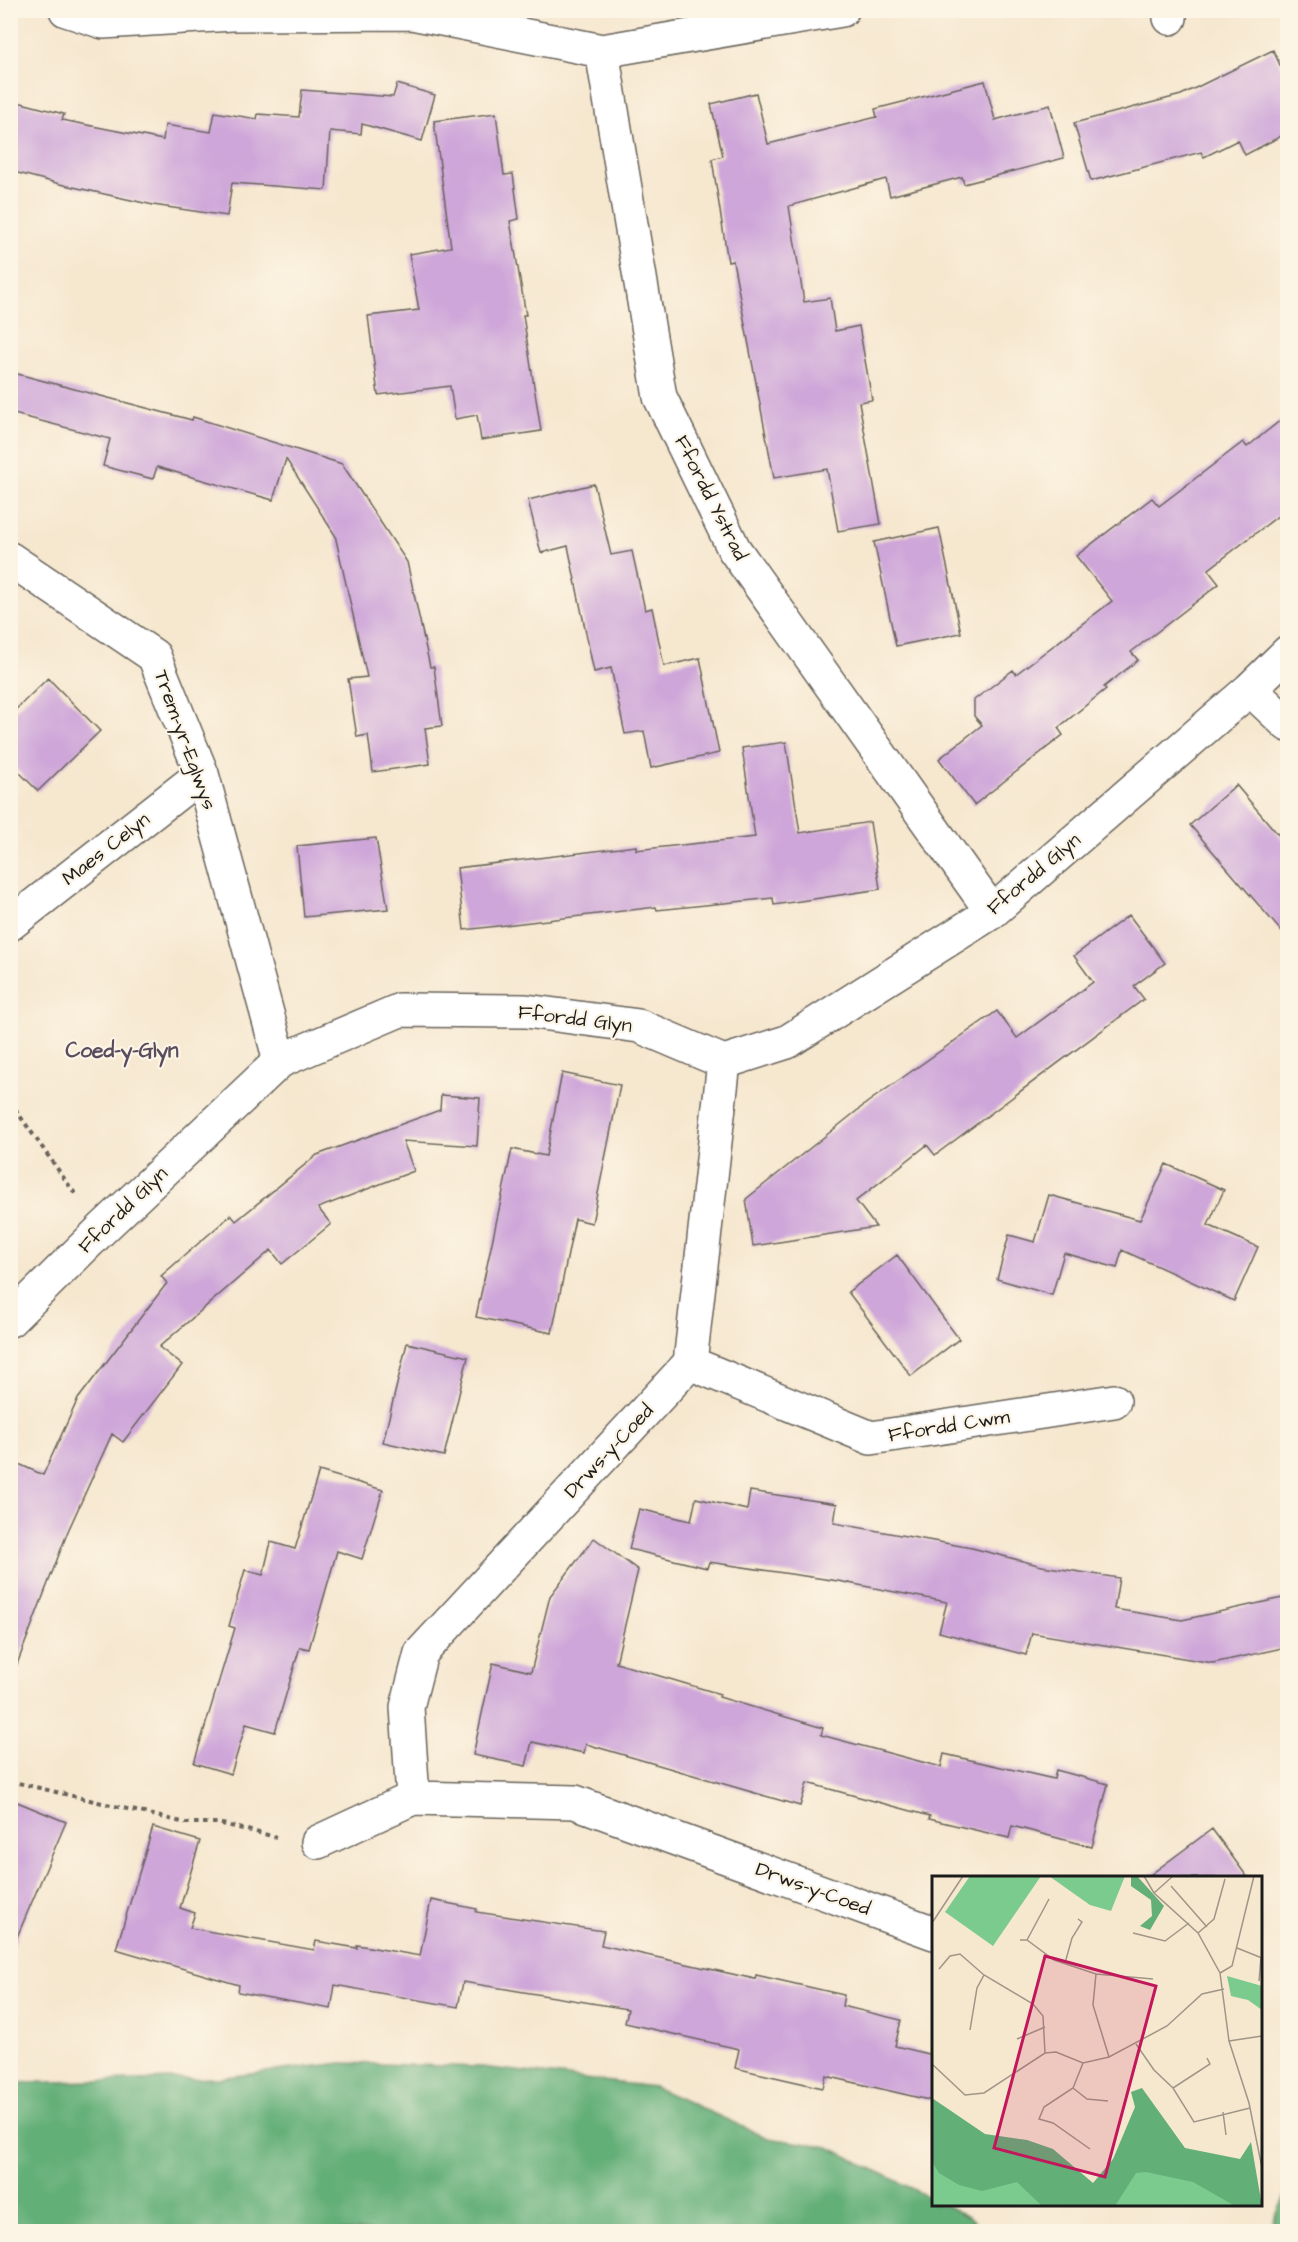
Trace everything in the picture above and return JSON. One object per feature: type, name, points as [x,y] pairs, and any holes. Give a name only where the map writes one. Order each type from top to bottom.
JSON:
[{"type":"street","points":[[66,10],[103,22],[232,12],[412,13],[602,51],[842,10]]},
{"type":"street","name":"Ffordd Ystrad","points":[[602,51],[660,397],[734,549],[992,912]]},
{"type":"street","name":"Trem-yr-Eglwys","points":[[10,559],[154,656],[202,774],[280,1061]]},
{"type":"street","name":"Ffordd Glyn","points":[[10,1320],[101,1230],[280,1061],[400,1010],[526,1011],[639,1026],[724,1062],[787,1042],[992,912],[1250,689],[1287,652]]},
{"type":"street","points":[[1250,689],[1287,725]]},
{"type":"street","name":"Maes Celyn","points":[[10,924],[202,774]]},
{"type":"street","points":[[690,1363],[724,1062]]},
{"type":"street","name":"Ffordd Cwm","points":[[690,1363],[871,1438],[1114,1401]]},
{"type":"street","name":"Drws-y-Coed","points":[[413,1798],[407,1707],[421,1653],[690,1363]]},
{"type":"street","name":"Drws-y-Coed","points":[[318,1842],[413,1798],[575,1802],[932,1932]]},
{"type":"path","points":[[10,1102],[101,1230]]},
{"type":"path","points":[[10,1781],[186,1823],[218,1823],[298,1843],[318,1842]]},
{"type":"green space","points":[[342,2063],[482,2067],[654,2087],[768,2138],[829,2147],[932,2198],[932,2206],[954,2209],[985,2231],[11,2231],[11,2083],[217,2078]]},
{"type":"green space","points":[[1287,2192],[1287,2231],[1269,2231]]},
{"type":"building","points":[[1273,50],[1287,80],[1287,133],[1245,155],[1238,140],[1204,157],[1201,152],[1091,181],[1074,123],[1181,95]]},
{"type":"building","points":[[985,81],[995,120],[1050,105],[1064,158],[964,184],[962,177],[890,196],[886,179],[789,206],[804,302],[830,298],[835,331],[859,326],[872,400],[859,402],[881,524],[838,531],[827,469],[774,478],[733,261],[728,262],[712,159],[723,156],[711,104],[756,93],[768,144],[877,117],[875,109]]},
{"type":"building","points":[[397,84],[435,95],[422,141],[362,124],[361,134],[330,131],[326,190],[232,183],[227,216],[153,205],[10,171],[10,100],[64,114],[62,120],[163,140],[165,125],[211,132],[215,112],[257,119],[258,114],[299,117],[302,90],[393,97]]},
{"type":"building","points":[[496,113],[504,175],[513,174],[519,219],[510,221],[526,315],[523,315],[541,431],[481,440],[477,415],[455,419],[450,386],[378,395],[368,316],[419,310],[409,254],[451,247],[434,121]]},
{"type":"building","points":[[10,372],[192,420],[193,417],[342,464],[407,562],[430,667],[434,667],[442,726],[425,728],[430,764],[373,772],[368,735],[357,737],[348,679],[367,677],[335,535],[286,459],[273,500],[157,467],[153,479],[103,466],[110,439],[10,413]]},
{"type":"building","points":[[1287,415],[1287,509],[1208,570],[1219,584],[1131,652],[1138,660],[1058,728],[1063,735],[974,805],[939,759],[982,725],[974,716],[974,700],[1013,670],[1016,674],[1112,601],[1076,556],[1152,498],[1159,506],[1243,442],[1247,447]]},
{"type":"building","points":[[594,484],[611,555],[632,551],[645,610],[652,608],[664,666],[700,658],[719,753],[651,768],[644,731],[625,734],[611,668],[594,672],[568,546],[541,553],[528,500]]},
{"type":"building","points":[[939,528],[961,633],[896,646],[874,542]]},
{"type":"building","points":[[48,678],[100,731],[38,791],[10,763],[10,715]]},
{"type":"building","points":[[786,742],[800,833],[870,822],[880,889],[774,905],[773,898],[657,910],[656,907],[464,930],[457,868],[636,846],[636,850],[755,837],[742,748]]},
{"type":"building","points":[[1236,785],[1287,845],[1287,938],[1190,825]]},
{"type":"building","points":[[376,838],[388,909],[304,917],[297,846]]},
{"type":"building","points":[[1129,915],[1165,963],[1134,986],[1144,999],[935,1155],[927,1145],[856,1201],[876,1227],[753,1246],[746,1199],[868,1102],[997,1011],[1017,1038],[1093,982],[1074,956]]},
{"type":"building","points":[[562,1073],[620,1085],[592,1223],[575,1219],[552,1333],[476,1317],[512,1149],[546,1156]]},
{"type":"building","points":[[441,1095],[480,1098],[477,1146],[403,1141],[414,1171],[318,1208],[331,1224],[282,1264],[271,1250],[159,1347],[182,1365],[123,1442],[112,1434],[68,1531],[14,1672],[10,1672],[10,1460],[43,1475],[78,1399],[167,1283],[161,1276],[231,1215],[236,1221],[317,1155],[440,1110]]},
{"type":"building","points":[[1166,1164],[1224,1190],[1208,1225],[1258,1247],[1234,1301],[1122,1250],[1117,1268],[1064,1253],[1052,1295],[997,1279],[1009,1235],[1035,1242],[1049,1195],[1140,1220]]},
{"type":"building","points":[[897,1255],[959,1339],[911,1376],[848,1292]]},
{"type":"building","points":[[407,1343],[468,1357],[444,1456],[383,1442]]},
{"type":"building","points":[[319,1471],[383,1490],[362,1559],[337,1551],[309,1649],[300,1647],[275,1732],[246,1724],[231,1774],[194,1763],[235,1628],[229,1626],[245,1570],[263,1575],[271,1542],[295,1549]]},
{"type":"building","points":[[750,1491],[837,1504],[834,1523],[972,1548],[1042,1566],[1119,1578],[1114,1609],[1182,1620],[1287,1597],[1287,1647],[1213,1663],[1032,1633],[1026,1655],[939,1632],[947,1602],[838,1581],[709,1562],[707,1568],[629,1549],[639,1509],[691,1521],[696,1498],[747,1510]]},
{"type":"building","points":[[594,1538],[638,1570],[616,1663],[823,1728],[821,1735],[941,1767],[944,1754],[1054,1779],[1056,1770],[1108,1784],[1092,1847],[1012,1826],[1009,1838],[929,1819],[930,1816],[807,1783],[800,1806],[586,1744],[584,1753],[532,1742],[526,1766],[473,1755],[493,1663],[531,1672],[550,1596]]},
{"type":"building","points":[[10,1799],[66,1822],[11,1951],[10,1951]]},
{"type":"building","points":[[153,1827],[200,1841],[180,1908],[195,1913],[190,1928],[314,1950],[316,1941],[357,1948],[357,1945],[420,1956],[431,1900],[477,1909],[476,1912],[604,1931],[601,1945],[755,1979],[756,1975],[844,1995],[842,2006],[901,2020],[895,2046],[932,2055],[932,2101],[826,2076],[823,2088],[735,2068],[739,2049],[625,2023],[628,2009],[463,1982],[458,2007],[335,1985],[331,2009],[238,1992],[239,1985],[116,1949]]},
{"type":"building","points":[[1212,1829],[1247,1876],[1149,1876]]},
{"type":"district","name":"Coed-y-Glyn","points":[[122,1050]]}]
